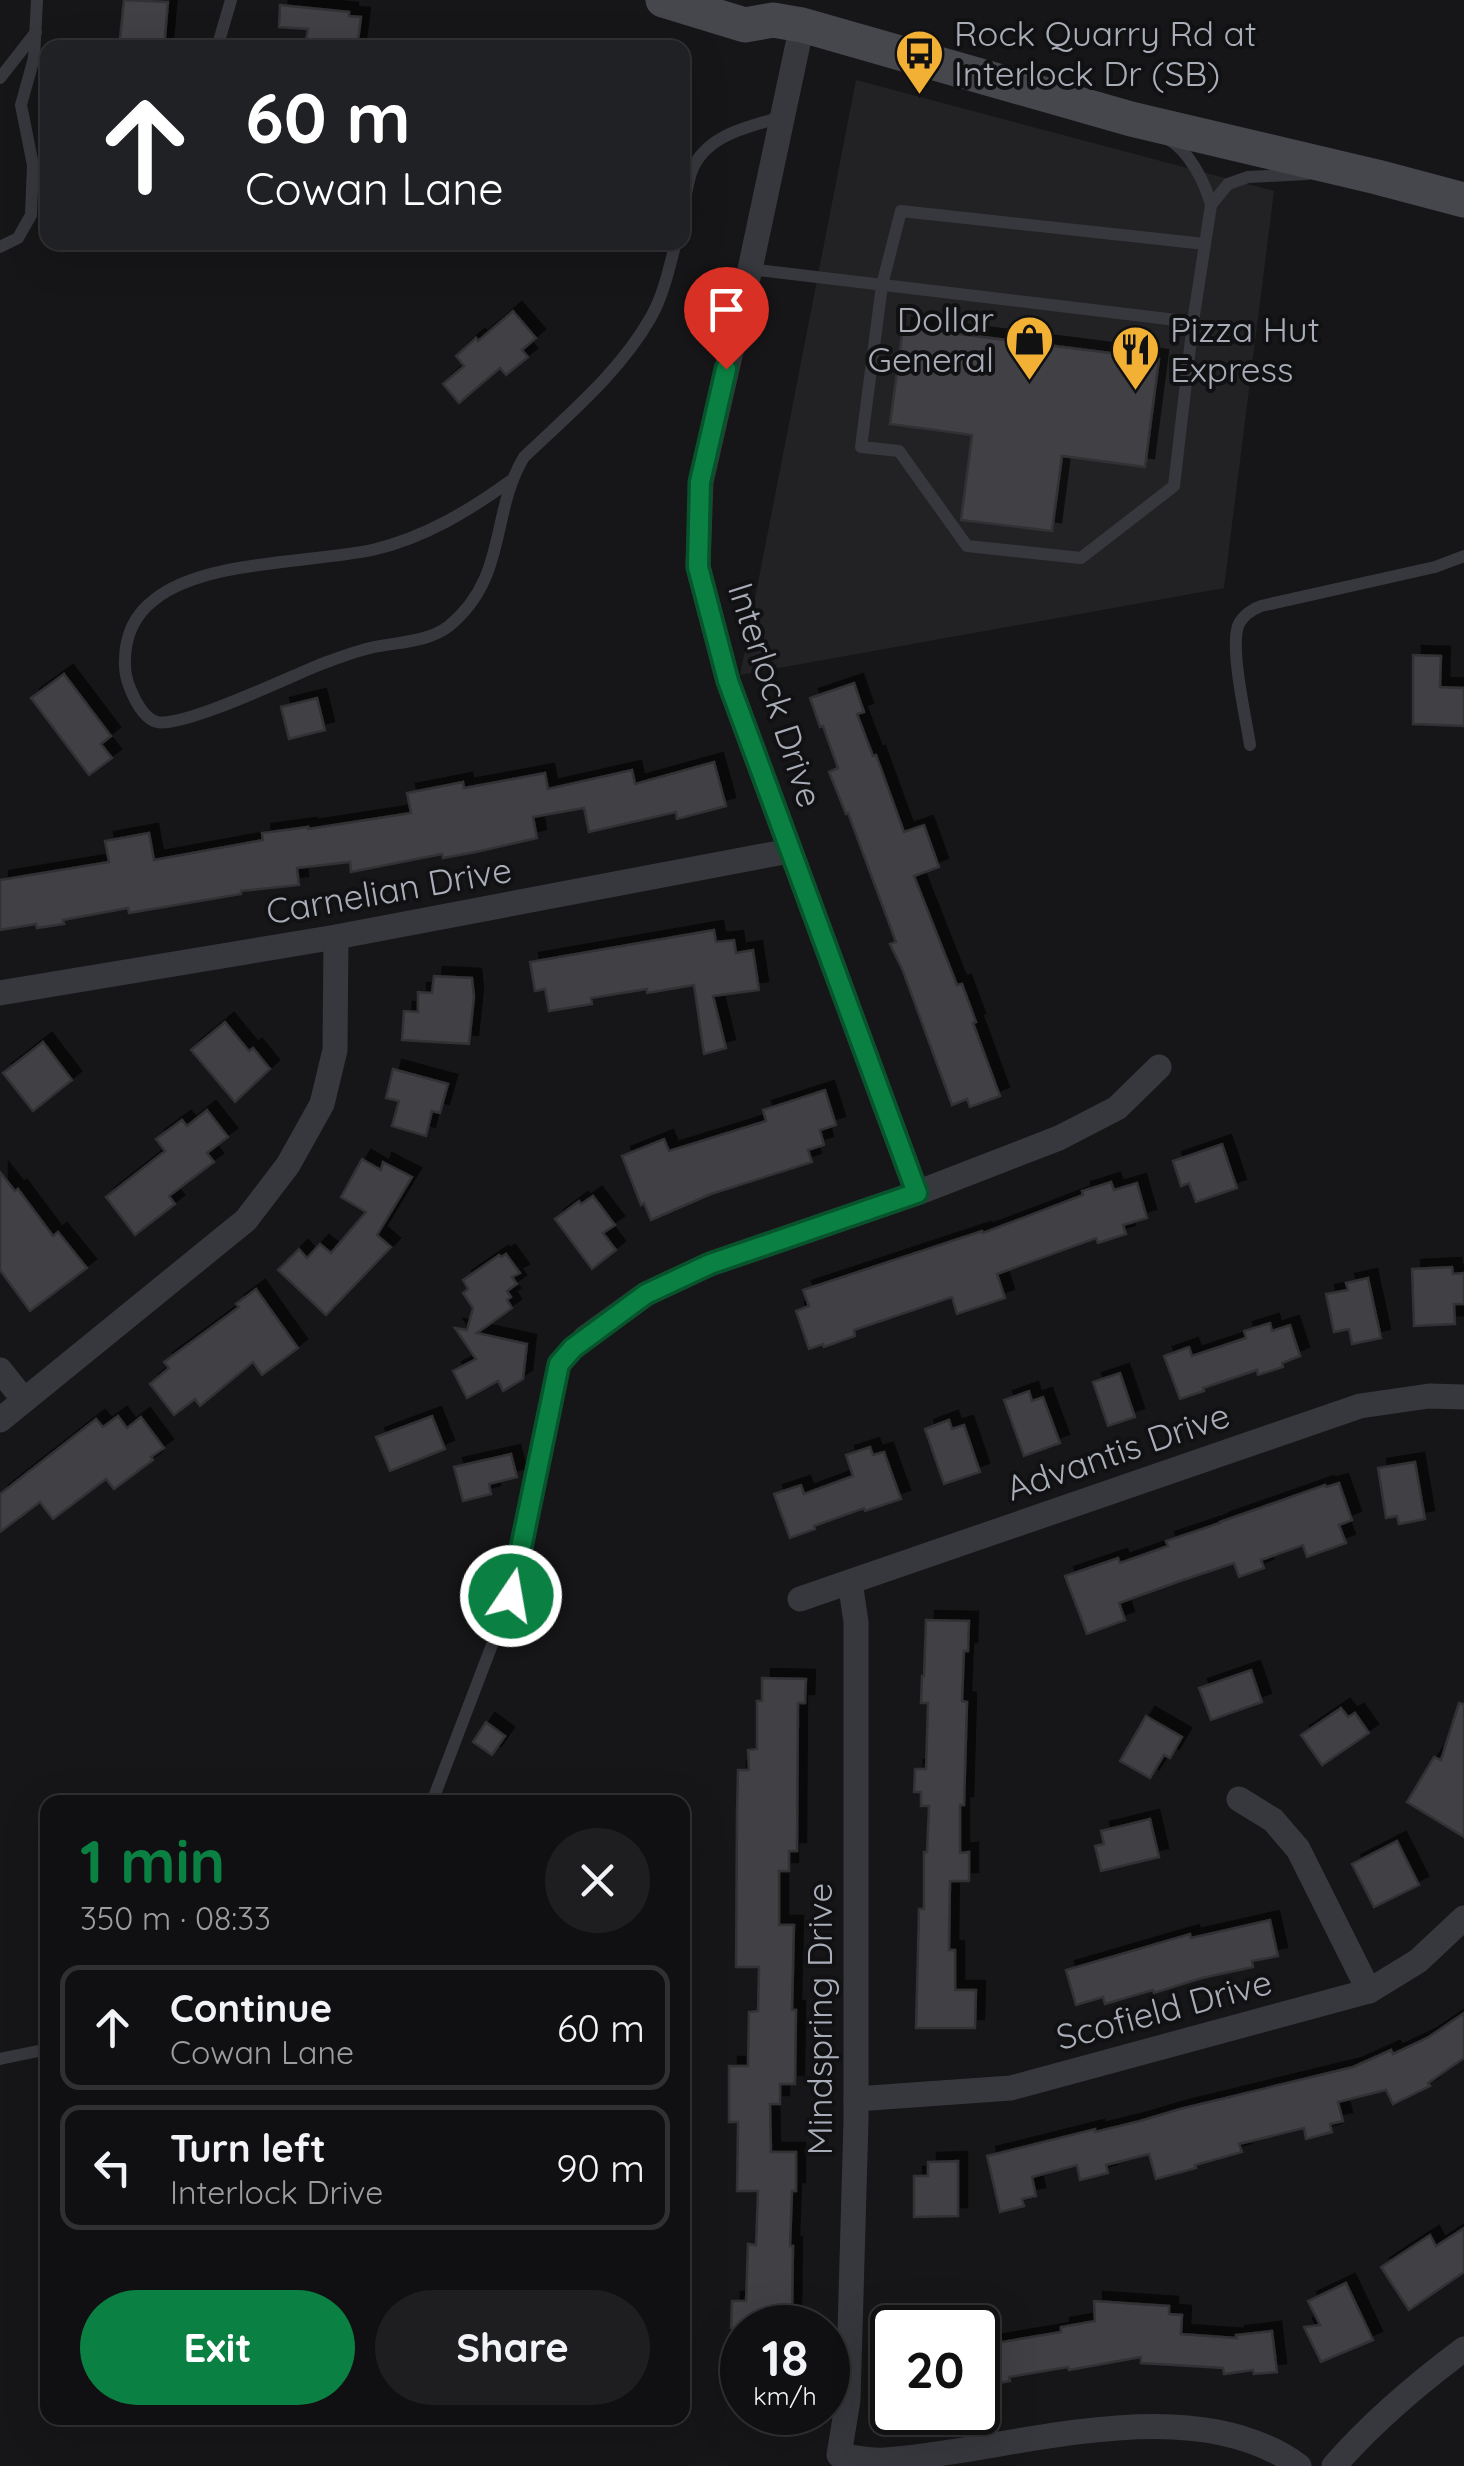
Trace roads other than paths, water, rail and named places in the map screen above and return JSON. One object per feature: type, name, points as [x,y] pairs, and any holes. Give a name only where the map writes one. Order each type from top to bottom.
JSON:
[{"type":"main road","points":[[664,0],[746,25],[775,15],[1131,118],[1464,200]]},
{"type":"street","name":"Interlock Drive","points":[[775,15],[782,117],[700,482],[698,567],[728,681],[917,1193]]},
{"type":"street","name":"Carnelian Drive","points":[[0,993],[336,938],[789,851]]},
{"type":"street","points":[[0,1420],[246,1220],[288,1165],[322,1104],[335,1050],[336,938]]},
{"type":"street","points":[[586,1338],[646,1294],[710,1264],[917,1193],[1059,1138],[1117,1108],[1159,1067]]},
{"type":"street","points":[[0,1370],[24,1400]]},
{"type":"street","name":"Advantis Drive","points":[[800,1599],[1360,1406],[1429,1396],[1464,1397]]},
{"type":"street","name":"Mindspring Drive","points":[[850,1582],[856,1622],[856,2099],[848,2400],[838,2455],[882,2460],[1143,2426],[1249,2438],[1300,2466]]},
{"type":"street","points":[[1239,1800],[1273,1820],[1298,1849],[1369,1991]]},
{"type":"street","name":"Scofield Drive","points":[[856,2099],[1010,2088],[1369,1991],[1418,1961],[1464,1918]]},
{"type":"street","points":[[1334,2466],[1361,2434],[1464,2349]]},
{"type":"lane","points":[[37,0],[40,55]]},
{"type":"lane","points":[[219,40],[230,0]]},
{"type":"lane","points":[[0,78],[36,32]]},
{"type":"lane","points":[[0,247],[18,238],[31,215],[34,164],[21,105],[40,63]]},
{"type":"lane","points":[[690,177],[701,153],[724,136],[782,117]]},
{"type":"lane","points":[[1131,118],[1177,144],[1208,192],[1211,204],[1174,486],[1080,558],[967,546],[899,451],[861,446],[882,285],[901,211],[1205,244]]},
{"type":"lane","points":[[1211,204],[1228,184],[1248,177],[1376,177]]},
{"type":"lane","points":[[513,479],[456,518],[374,550],[235,569],[186,581],[157,597],[141,611],[128,633],[124,669],[135,700],[147,718],[159,723],[180,720],[324,663],[368,648],[427,638],[448,627],[480,591],[492,563],[513,479],[524,457],[620,364],[652,316],[674,250]]},
{"type":"lane","points":[[750,269],[1193,322]]},
{"type":"lane","points":[[1250,745],[1236,643],[1239,624],[1251,610],[1464,556]]},
{"type":"lane","points":[[435,1795],[511,1596],[559,1364],[586,1338]]},
{"type":"lane","points":[[0,2058],[40,2050]]},
{"type":"place","name":"Rock Quarry Rd at Interlock Dr (SB)","points":[[919,96]]},
{"type":"place","name":"Dollar General","points":[[1029,382]]},
{"type":"place","name":"Pizza Hut Express","points":[[1135,392]]}]
